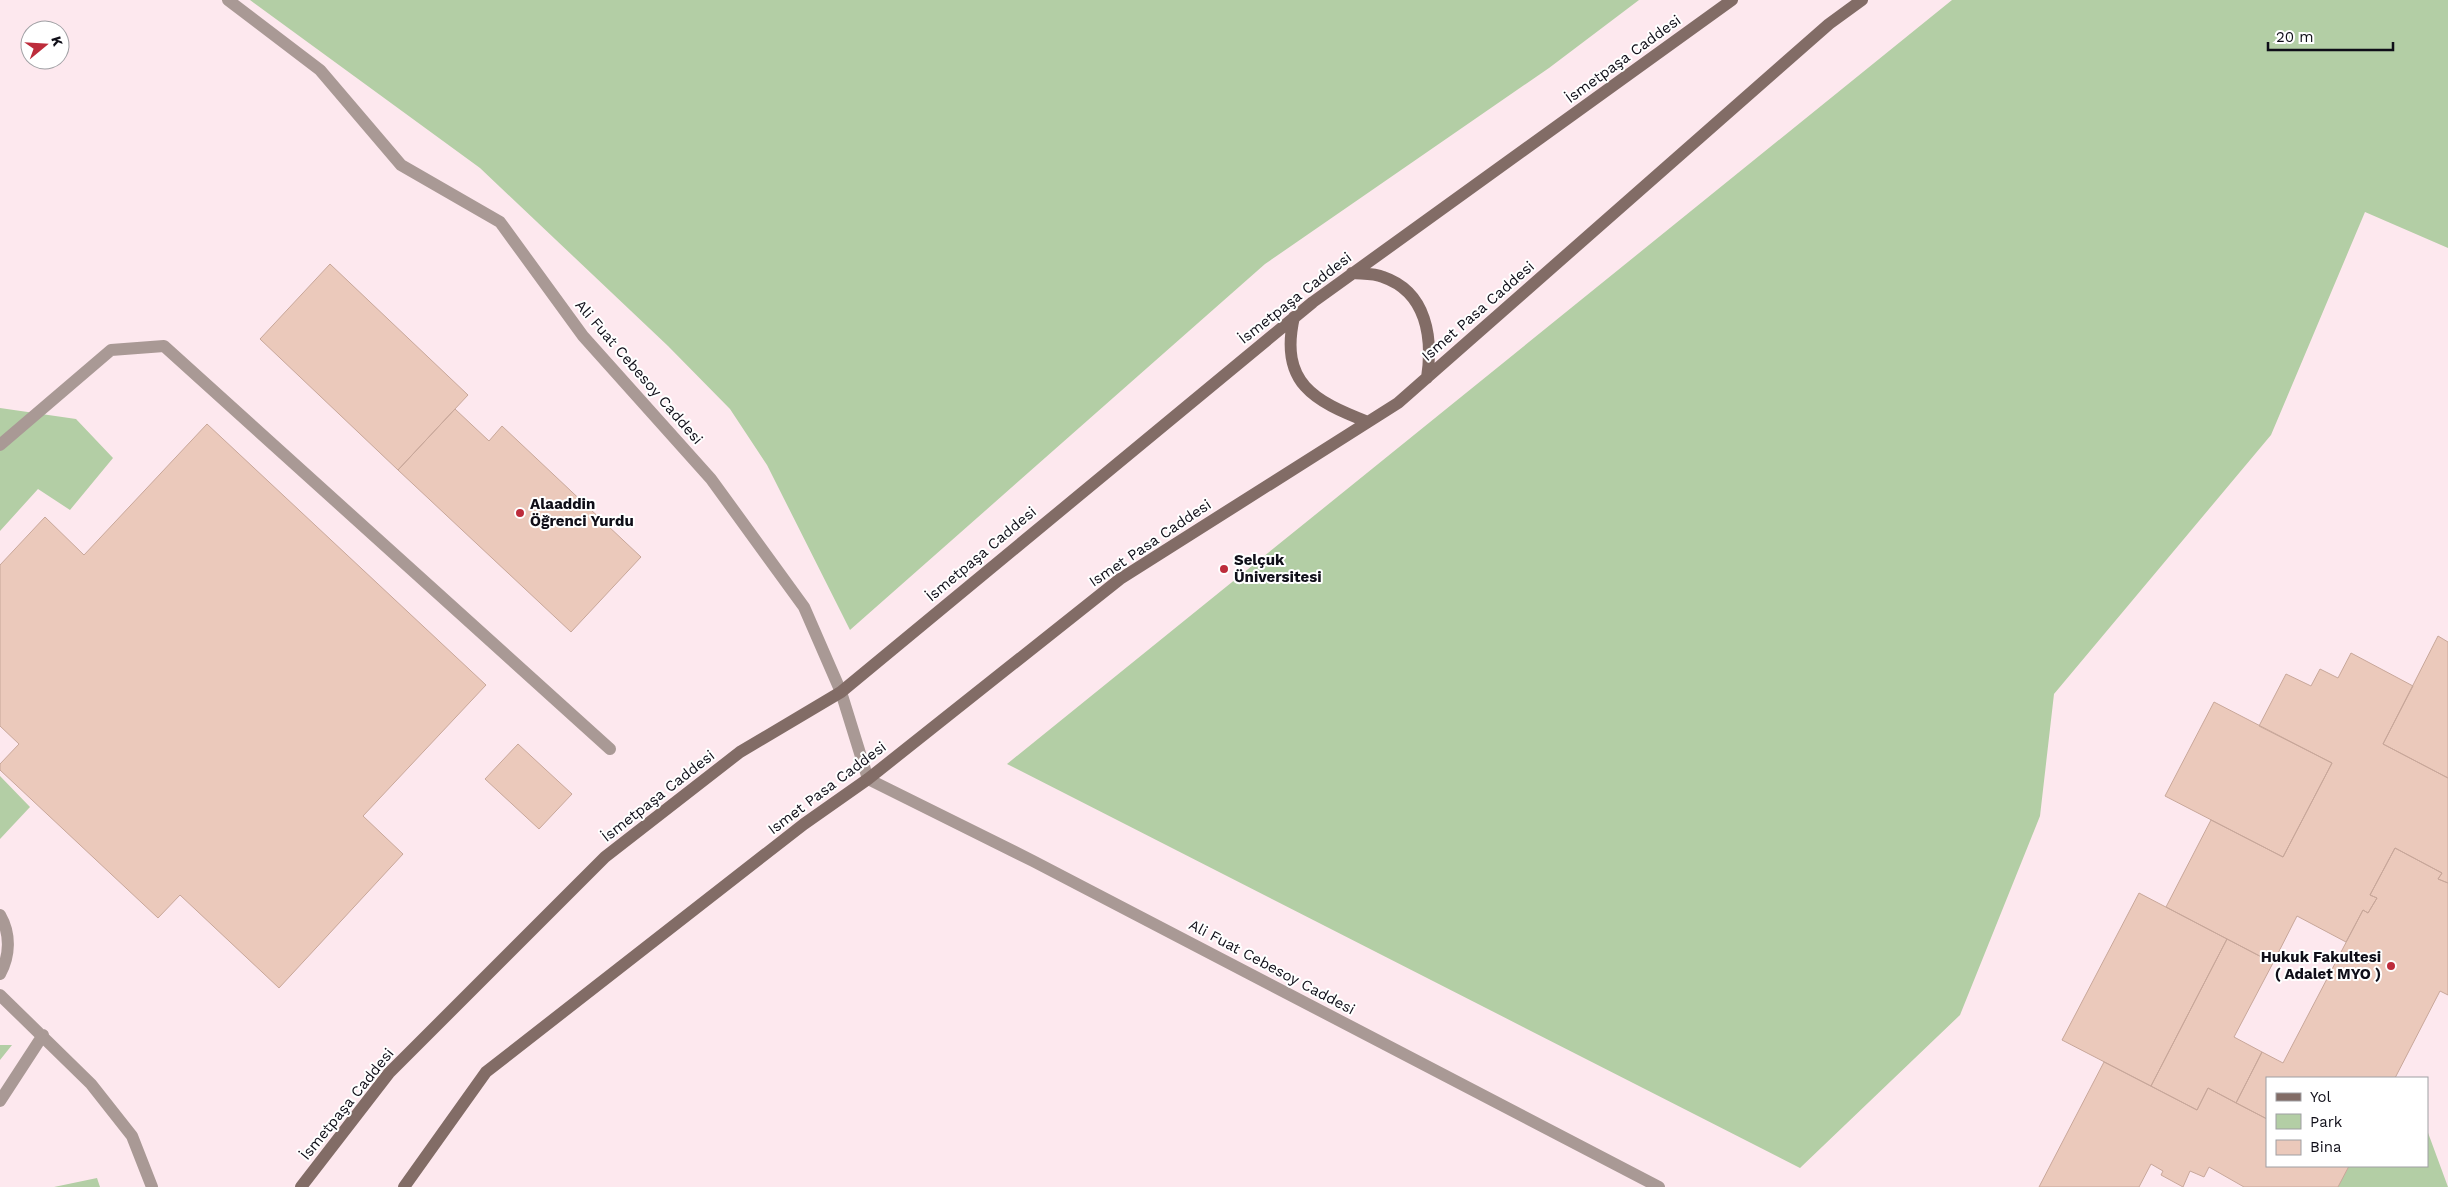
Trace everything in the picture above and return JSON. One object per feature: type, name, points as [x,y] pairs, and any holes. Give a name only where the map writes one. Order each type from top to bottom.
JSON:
[{"type":"main road","name":"İsmetpaşa Caddesi","points":[[302,1187],[390,1073],[605,857],[740,752],[841,692],[1294,317],[1352,273],[1732,0]]},
{"type":"main road","name":"Ismet Pasa Caddesi","points":[[404,1187],[486,1072],[804,824],[868,779],[1120,579],[1398,403],[1829,24],[1862,0]]},
{"type":"main road","points":[[1352,273],[1382,276],[1402,285],[1416,302],[1426,326],[1431,352],[1427,378]]},
{"type":"main road","points":[[1294,317],[1288,340],[1292,361],[1303,386],[1321,402],[1368,422]]},
{"type":"street","name":"Ali Fuat Cebesoy Caddesi","points":[[228,0],[320,70],[401,164],[500,222],[583,336],[710,479],[804,607],[841,692],[868,779],[1033,861],[1659,1187]]},
{"type":"street","points":[[0,446],[111,350],[164,346],[610,749]]},
{"type":"street","points":[[0,915],[6,925],[9,943],[5,966],[0,974]]},
{"type":"street","points":[[0,994],[91,1084],[132,1136],[152,1187]]},
{"type":"street","points":[[0,1101],[43,1035]]},
{"type":"shaded area","name":"Selçuk Üniversitesi","points":[[0,0],[2448,0],[2448,1187],[0,1187]]},
{"type":"green space","points":[[250,0],[1639,0],[1549,68],[1265,264],[850,630],[767,465],[730,409],[668,346],[480,168]]},
{"type":"green space","points":[[1952,0],[2448,0],[2448,248],[2365,212],[2271,435],[2054,694],[2040,816],[1960,1015],[1800,1168],[1007,764]]},
{"type":"green space","points":[[0,408],[76,419],[113,458],[70,510],[38,489],[0,531]]},
{"type":"green space","points":[[0,776],[30,807],[0,839]]},
{"type":"green space","points":[[0,1045],[12,1045],[0,1060]]},
{"type":"green space","points":[[2428,1133],[2448,1187],[2318,1187],[2328,1167],[2428,1167]]},
{"type":"green space","points":[[97,1178],[100,1187],[54,1187]]},
{"type":"building","points":[[330,264],[468,395],[398,470],[260,339]]},
{"type":"building","name":"Alaaddin Öğrenci Yurdu","points":[[455,409],[489,441],[502,426],[641,557],[571,632],[398,470]]},
{"type":"building","points":[[207,424],[486,685],[363,816],[403,854],[279,988],[180,895],[158,918],[0,770],[0,764],[19,744],[0,726],[0,565],[45,517],[84,555]]},
{"type":"building","points":[[2438,636],[2448,642],[2448,778],[2383,744]]},
{"type":"building","points":[[2351,653],[2413,686],[2383,744],[2448,778],[2448,883],[2438,879],[2442,873],[2395,848],[2370,895],[2377,898],[2368,913],[2363,910],[2346,942],[2297,916],[2273,963],[2166,907],[2211,820],[2283,857],[2332,763],[2259,726],[2286,674],[2311,686],[2320,669],[2338,678]]},
{"type":"building","points":[[2214,702],[2332,763],[2283,857],[2165,796]]},
{"type":"building","points":[[518,744],[572,794],[539,829],[485,779]]},
{"type":"building","name":"Hukuk Fakultesi ( Adalet MYO )","points":[[2395,848],[2442,873],[2438,879],[2448,883],[2448,995],[2440,991],[2396,1077],[2266,1077],[2266,1118],[2236,1103],[2262,1052],[2283,1063],[2363,910],[2368,913],[2377,898],[2370,895]]},
{"type":"building","points":[[2139,893],[2227,939],[2151,1086],[2062,1040]]},
{"type":"building","points":[[2227,939],[2273,963],[2234,1037],[2262,1052],[2236,1103],[2208,1088],[2197,1110],[2151,1086]]},
{"type":"building","points":[[2104,1062],[2197,1110],[2208,1088],[2266,1118],[2266,1167],[2348,1167],[2338,1187],[2244,1187],[2209,1167],[2204,1177],[2190,1171],[2183,1187],[2161,1175],[2163,1171],[2151,1164],[2139,1187],[2039,1187]]},
{"type":"place","name":"Alaaddin Öğrenci Yurdu","points":[[520,513]]},
{"type":"place","name":"Selçuk Üniversitesi","points":[[1224,569]]},
{"type":"place","name":"Hukuk Fakultesi ( Adalet MYO )","points":[[2391,966]]}]
